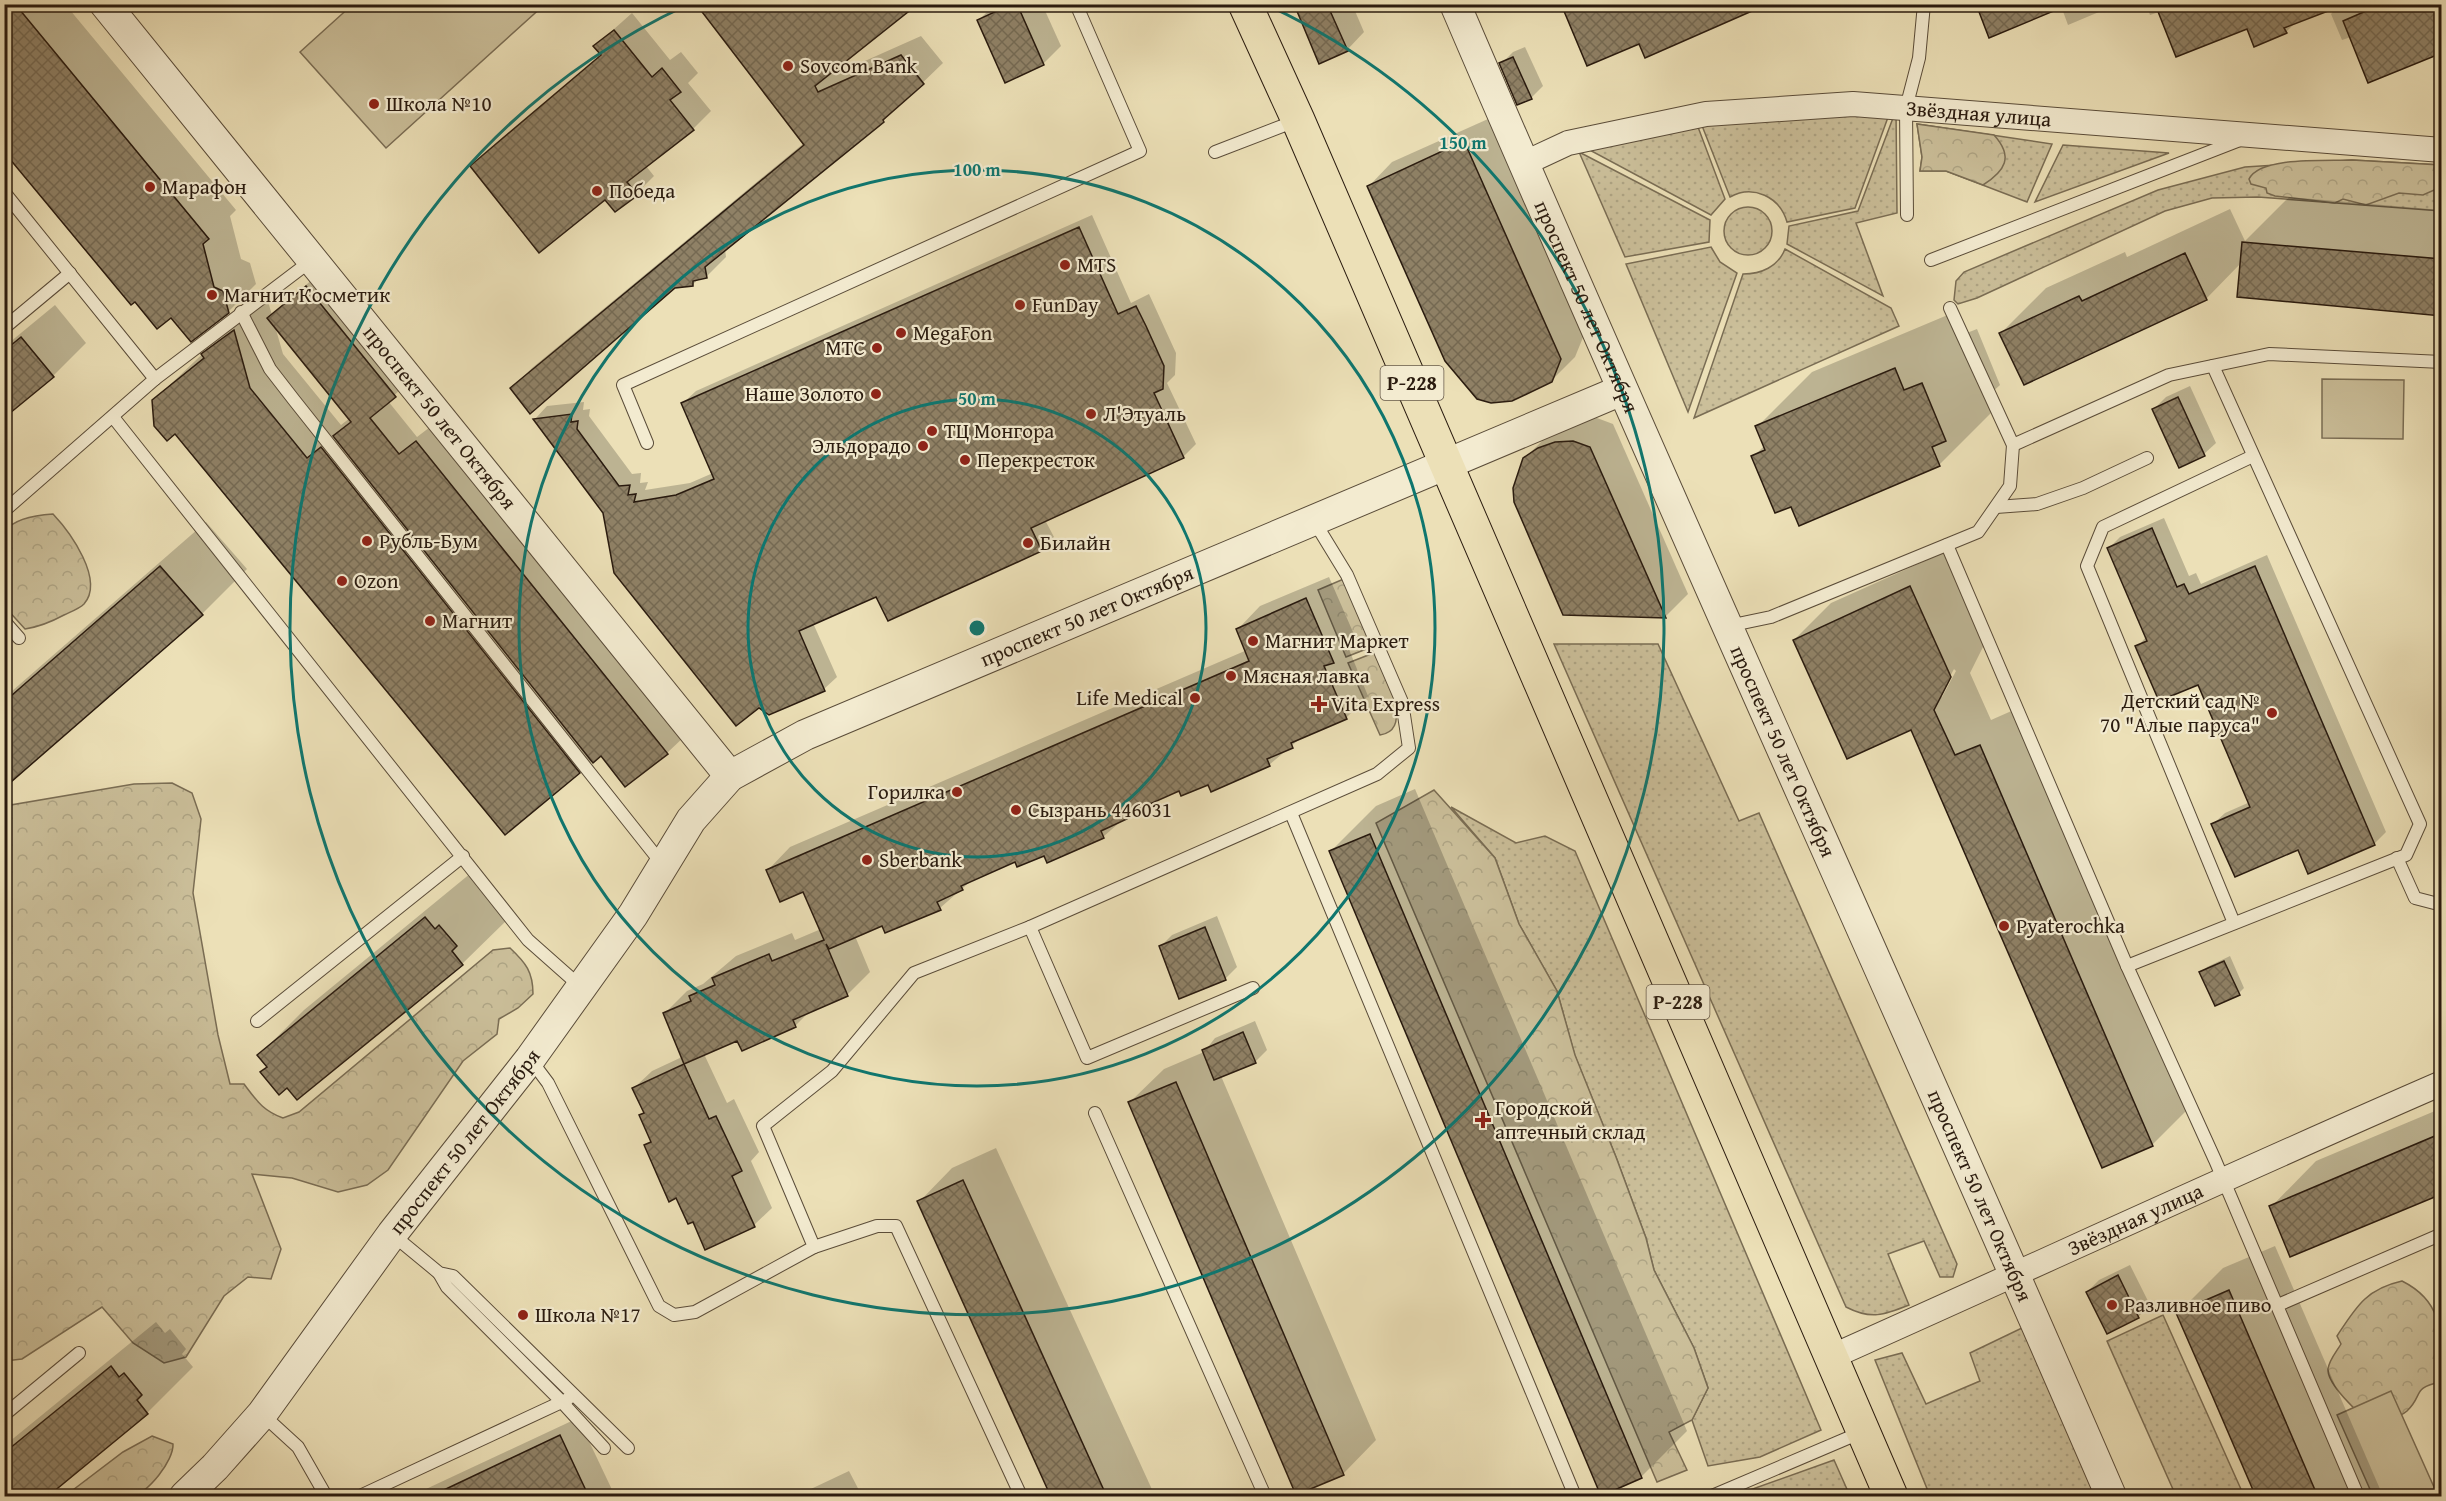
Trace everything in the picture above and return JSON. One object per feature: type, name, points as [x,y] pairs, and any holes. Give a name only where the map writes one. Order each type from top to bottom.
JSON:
[{"type":"main road","name":"Р-228","points":[[1245,4],[1298,120],[1892,1497]]},
{"type":"street","name":"проспект 50 лет Октября","points":[[105,4],[730,776]]},
{"type":"street","name":"проспект 50 лет Октября","points":[[1455,4],[1622,390],[2016,1275],[2111,1497]]},
{"type":"street","name":"Звёздная улица","points":[[1523,164],[1568,143],[1706,114],[1853,104],[2442,150]]},
{"type":"street","name":"проспект 50 лет Октября","points":[[185,1497],[262,1414],[392,1234],[530,1059],[633,915],[691,820],[730,776],[805,735],[1622,390]]},
{"type":"street","name":"Звёздная улица","points":[[1831,1357],[2016,1275],[2222,1178],[2442,1083]]},
{"type":"lane","points":[[647,443],[623,385],[1140,151],[1076,4]]},
{"type":"lane","points":[[1907,215],[1906,108],[1919,58],[1924,4]]},
{"type":"lane","points":[[1215,152],[1298,120]]},
{"type":"lane","points":[[1931,260],[2254,135]]},
{"type":"lane","points":[[4,192],[155,379]]},
{"type":"lane","points":[[4,512],[155,379],[312,260]]},
{"type":"lane","points":[[4,328],[70,273]]},
{"type":"lane","points":[[1727,626],[1771,618],[1978,532],[1996,507],[2010,486],[2013,445],[1950,308]]},
{"type":"lane","points":[[241,312],[270,369],[663,865]]},
{"type":"lane","points":[[2013,445],[2169,375],[2269,354],[2442,362]]},
{"type":"lane","points":[[2127,966],[2406,855],[2420,824],[2213,366]]},
{"type":"lane","points":[[113,417],[528,940],[582,988]]},
{"type":"lane","points":[[2234,923],[2087,566],[2103,527],[2253,456]]},
{"type":"lane","points":[[1996,507],[2037,504],[2083,488],[2147,458]]},
{"type":"lane","points":[[814,1247],[763,1126],[832,1071],[914,973],[1030,927],[1377,774],[1409,748],[1402,702],[1347,576],[1314,520]]},
{"type":"lane","points":[[1947,545],[2127,966],[2278,1305],[2358,1497]]},
{"type":"lane","points":[[4,621],[19,638]]},
{"type":"lane","points":[[1291,813],[1575,1497]]},
{"type":"lane","points":[[257,1022],[463,856]]},
{"type":"lane","points":[[2397,858],[2415,898],[2442,905]]},
{"type":"lane","points":[[1030,927],[1087,1058],[1253,988]]},
{"type":"lane","points":[[530,1059],[548,1083],[660,1306],[674,1315],[695,1312],[814,1247],[877,1226],[896,1226],[1021,1497]]},
{"type":"lane","points":[[1095,1113],[1265,1497]]},
{"type":"lane","points":[[392,1234],[439,1273],[447,1287],[561,1401],[604,1448]]},
{"type":"lane","points":[[2278,1305],[2442,1234]]},
{"type":"lane","points":[[439,1273],[453,1276],[628,1448]]},
{"type":"lane","points":[[4,1415],[79,1353]]},
{"type":"lane","points":[[360,1497],[561,1401],[576,1398]]},
{"type":"lane","points":[[262,1414],[298,1447],[326,1497]]},
{"type":"lane","points":[[1712,1497],[1863,1431]]},
{"type":"green space","points":[[352,5],[544,5],[386,148],[300,52]]},
{"type":"green space","points":[[1891,109],[1855,208],[1787,222],[1778,206],[1764,195],[1748,192],[1730,197],[1699,118]]},
{"type":"green space","points":[[1896,110],[1897,213],[1856,223],[1883,296],[1787,244],[1789,226],[1858,211]]},
{"type":"green space","points":[[1695,119],[1725,199],[1711,215],[1584,147]]},
{"type":"green space","points":[[1917,124],[2052,144],[2027,202],[1946,171],[1920,171],[1922,157]]},
{"type":"green space","points":[[1917,124],[1994,135],[2004,150],[2004,163],[1997,174],[1983,185],[1946,171],[1920,171],[1922,157]]},
{"type":"green space","points":[[2063,145],[2169,153],[2035,202]]},
{"type":"green space","points":[[1579,152],[1710,220],[1709,242],[1625,257]]},
{"type":"green space","points":[[2352,160],[2441,165],[2441,211],[2258,197],[2212,198],[2165,211],[1977,298],[1958,304],[1954,300],[1956,281],[1964,272],[2158,190],[2245,167]]},
{"type":"green space","points":[[2352,160],[2441,165],[2441,187],[2423,195],[2399,193],[2366,205],[2343,199],[2335,203],[2275,196],[2267,193],[2266,188],[2251,184],[2249,179],[2266,166],[2280,163]]},
{"type":"green space","points":[[1743,207],[1753,207],[1768,217],[1772,231],[1771,240],[1762,251],[1753,255],[1743,255],[1728,245],[1724,236],[1724,226],[1734,211]]},
{"type":"green space","points":[[1711,247],[1720,262],[1737,273],[1688,412],[1626,264]]},
{"type":"green space","points":[[1785,249],[1891,308],[1899,326],[1694,418],[1743,274],[1756,273],[1768,268],[1778,260]]},
{"type":"green space","points":[[2322,379],[2404,380],[2403,439],[2322,438]]},
{"type":"green space","points":[[53,514],[68,532],[83,557],[90,582],[89,594],[84,604],[77,609],[45,624],[25,629],[5,607],[5,531],[20,520]]},
{"type":"green space","points":[[1346,578],[1374,646],[1346,657],[1318,590]]},
{"type":"green space","points":[[1554,644],[1658,644],[1739,821],[1759,813],[1957,1264],[1953,1277],[1940,1277],[1924,1241],[1888,1254],[1909,1305],[1878,1315],[1863,1314],[1846,1307]]},
{"type":"green space","points":[[1376,652],[1390,685],[1396,712],[1396,723],[1390,731],[1380,735],[1348,663]]},
{"type":"green space","points":[[172,783],[192,793],[201,819],[193,893],[218,1035],[230,1084],[244,1084],[270,1112],[283,1118],[299,1112],[493,950],[510,948],[520,958],[528,968],[533,994],[518,1008],[499,1019],[497,1034],[463,1061],[388,1170],[367,1185],[338,1192],[292,1178],[252,1174],[281,1249],[271,1279],[248,1277],[224,1296],[186,1357],[164,1363],[133,1343],[102,1307],[22,1359],[5,1361],[5,806],[134,784]]},
{"type":"green space","points":[[1434,790],[1495,858],[1519,924],[1557,991],[1575,1055],[1646,1238],[1654,1270],[1694,1348],[1708,1388],[1692,1420],[1669,1432],[1687,1470],[1657,1482],[1376,823]]},
{"type":"green space","points":[[1451,807],[1516,843],[1545,836],[1575,851],[1821,1430],[1760,1457],[1708,1466],[1692,1420],[1708,1388],[1694,1348],[1654,1270],[1646,1238],[1575,1056],[1557,991],[1519,924],[1495,858]]},
{"type":"green space","points":[[2402,1281],[2427,1300],[2434,1311],[2440,1336],[2441,1382],[2425,1387],[2403,1414],[2387,1418],[2365,1419],[2337,1389],[2328,1369],[2331,1359],[2341,1344],[2337,1336],[2356,1308],[2379,1289]]},
{"type":"green space","points":[[2163,1315],[2244,1496],[2176,1496],[2107,1341]]},
{"type":"green space","points":[[2026,1326],[2100,1496],[1930,1496],[1875,1360],[1902,1353],[1926,1404],[1980,1381],[1970,1353]]},
{"type":"green space","points":[[2391,1391],[2438,1496],[2373,1496],[2337,1415]]},
{"type":"green space","points":[[152,1436],[173,1444],[172,1451],[159,1475],[138,1494],[98,1498],[65,1496],[123,1452]]},
{"type":"green space","points":[[1834,1460],[1850,1496],[1733,1496]]},
{"type":"building","points":[[4,4],[15,4],[209,239],[203,244],[214,287],[223,291],[229,313],[191,342],[171,318],[157,329],[135,302],[131,305],[4,152]]},
{"type":"building","points":[[696,4],[918,4],[815,86],[818,92],[901,55],[924,84],[883,120],[884,122],[705,267],[707,278],[693,281],[693,286],[675,288],[530,414],[510,388],[804,145]]},
{"type":"building","points":[[1012,4],[1017,4],[1044,65],[1005,83],[977,20]]},
{"type":"building","points":[[1294,4],[1327,4],[1348,51],[1319,64]]},
{"type":"building","points":[[1561,4],[1768,4],[1645,58],[1639,44],[1587,66]]},
{"type":"building","points":[[1976,4],[2068,4],[2068,5],[1989,38]]},
{"type":"building","points":[[2155,4],[2340,4],[2341,6],[2284,28],[2287,33],[2254,47],[2247,29],[2176,57]]},
{"type":"building","points":[[2382,4],[2442,4],[2442,53],[2368,83],[2343,21]]},
{"type":"building","points":[[614,30],[652,77],[662,68],[681,92],[670,100],[694,130],[627,182],[638,195],[615,212],[605,200],[539,253],[470,166],[601,55],[593,46]]},
{"type":"building","points":[[1513,57],[1532,99],[1517,105],[1499,63]]},
{"type":"building","points":[[1464,141],[1561,359],[1552,382],[1512,401],[1491,403],[1477,399],[1445,361],[1367,186]]},
{"type":"building","name":"ТЦ Монгора","points":[[1079,227],[1118,314],[1136,306],[1146,326],[1164,366],[1163,389],[1154,393],[1184,458],[1031,528],[1042,551],[888,621],[876,597],[799,631],[825,691],[769,715],[759,708],[736,726],[614,573],[603,513],[533,419],[572,414],[571,422],[578,421],[577,429],[619,486],[630,485],[628,495],[636,494],[634,502],[676,495],[714,479],[681,403]]},
{"type":"building","points":[[2242,242],[2442,259],[2442,316],[2237,297]]},
{"type":"building","points":[[2185,253],[2207,300],[2024,385],[1999,333],[2079,296],[2082,301]]},
{"type":"building","points":[[306,286],[396,397],[370,418],[399,454],[416,441],[668,754],[625,787],[601,756],[593,763],[333,436],[351,422],[267,318]]},
{"type":"building","points":[[234,330],[250,388],[307,458],[321,447],[580,773],[505,835],[175,434],[167,441],[154,426],[152,400],[204,358],[201,354]]},
{"type":"building","points":[[21,337],[54,377],[4,418],[4,351]]},
{"type":"building","points":[[1895,368],[1904,390],[1922,383],[1946,441],[1932,447],[1940,466],[1799,526],[1791,507],[1775,513],[1751,456],[1765,450],[1755,426]]},
{"type":"building","points":[[2178,397],[2205,456],[2179,468],[2152,409]]},
{"type":"building","points":[[1573,441],[1590,447],[1666,618],[1563,615],[1514,502],[1513,488],[1523,458],[1538,448],[1555,442]]},
{"type":"building","points":[[2152,528],[2177,587],[2184,584],[2189,594],[2255,566],[2375,845],[2308,874],[2298,850],[2235,877],[2211,824],[2250,807],[2198,685],[2159,701],[2135,646],[2147,641],[2107,548]]},
{"type":"building","points":[[160,566],[203,615],[4,788],[4,702]]},
{"type":"building","points":[[1910,586],[1951,677],[1934,710],[1955,755],[1980,745],[2153,1146],[2102,1168],[1911,730],[1847,759],[1793,640]]},
{"type":"building","points":[[1306,598],[1334,663],[1324,666],[1347,719],[1291,743],[1293,748],[1267,759],[1270,766],[1211,792],[1208,785],[1181,796],[1179,791],[1125,815],[1127,819],[1101,831],[1104,838],[1047,863],[1044,856],[1017,867],[1015,862],[961,886],[963,890],[937,902],[941,910],[885,933],[882,926],[829,949],[826,944],[848,996],[793,1020],[796,1027],[742,1051],[737,1041],[684,1064],[663,1013],[691,1001],[689,996],[715,985],[712,978],[769,954],[772,961],[824,940],[803,892],[780,902],[766,870],[1249,661],[1236,629]]},
{"type":"building","points":[[1370,834],[1642,1478],[1601,1496],[1329,851]]},
{"type":"building","points":[[425,917],[435,929],[439,925],[457,946],[452,951],[463,965],[297,1100],[287,1088],[279,1095],[260,1072],[267,1067],[257,1055]]},
{"type":"building","points":[[1205,927],[1226,980],[1179,999],[1159,946]]},
{"type":"building","points":[[2224,961],[2240,995],[2215,1006],[2199,972]]},
{"type":"building","points":[[1243,1032],[1256,1063],[1214,1080],[1202,1050]]},
{"type":"building","points":[[684,1064],[709,1119],[716,1116],[742,1171],[732,1176],[755,1227],[705,1250],[693,1222],[688,1224],[676,1198],[669,1202],[644,1145],[651,1142],[639,1115],[644,1113],[632,1088]]},
{"type":"building","points":[[1176,1082],[1344,1475],[1296,1495],[1128,1102]]},
{"type":"building","points":[[2442,1133],[2442,1194],[2290,1257],[2269,1206]]},
{"type":"building","points":[[963,1180],[1107,1497],[1051,1497],[917,1201]]},
{"type":"building","name":"Разливное пиво","points":[[2118,1275],[2139,1318],[2107,1334],[2086,1292]]},
{"type":"building","points":[[2229,1290],[2318,1497],[2256,1497],[2176,1313]]},
{"type":"building","points":[[111,1366],[119,1377],[124,1373],[142,1395],[137,1400],[148,1414],[47,1497],[4,1497],[4,1453]]},
{"type":"building","points":[[560,1435],[589,1497],[429,1497]]},
{"type":"place","name":"Sovcom Bank","points":[[788,66]]},
{"type":"place","name":"Школа №10","points":[[374,104]]},
{"type":"place","name":"Марафон","points":[[150,187]]},
{"type":"place","name":"Победа","points":[[597,191]]},
{"type":"place","name":"MTS","points":[[1065,265]]},
{"type":"place","name":"Магнит Косметик","points":[[212,295]]},
{"type":"place","name":"FunDay","points":[[1020,305]]},
{"type":"place","name":"MegaFon","points":[[901,333]]},
{"type":"place","name":"МТС","points":[[877,348]]},
{"type":"place","name":"Наше Золото","points":[[876,394]]},
{"type":"place","name":"Л'Этуаль","points":[[1091,414]]},
{"type":"place","name":"ТЦ Монгора","points":[[932,431]]},
{"type":"place","name":"Эльдорадо","points":[[923,446]]},
{"type":"place","name":"Перекресток","points":[[965,460]]},
{"type":"place","name":"Рубль-Бум","points":[[367,541]]},
{"type":"place","name":"Билайн","points":[[1028,543]]},
{"type":"place","name":"Ozon","points":[[342,581]]},
{"type":"place","name":"Магнит","points":[[430,621]]},
{"type":"place","name":"Магнит Маркет","points":[[1253,641]]},
{"type":"place","name":"Мясная лавка","points":[[1231,676]]},
{"type":"place","name":"Life Medical","points":[[1195,698]]},
{"type":"place","name":"Vita Express","points":[[1319,704]]},
{"type":"place","name":"Детский сад № 70 \"Алые паруса\"","points":[[2272,713]]},
{"type":"place","name":"Горилка","points":[[957,792]]},
{"type":"place","name":"Сызрань 446031","points":[[1016,810]]},
{"type":"place","name":"Sberbank","points":[[867,860]]},
{"type":"place","name":"Pyaterochka","points":[[2004,926]]},
{"type":"place","name":"Городской аптечный склад","points":[[1483,1120]]},
{"type":"place","name":"Разливное пиво","points":[[2112,1305]]},
{"type":"place","name":"Школа №17","points":[[523,1315]]}]
